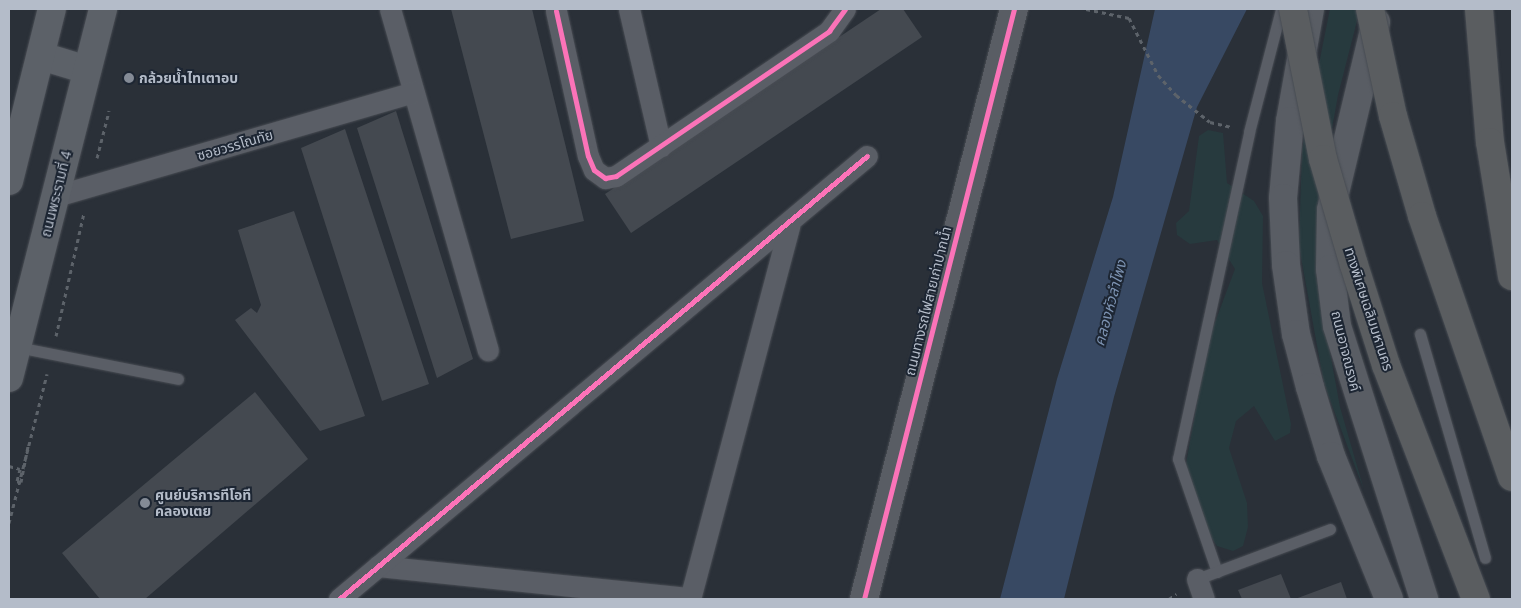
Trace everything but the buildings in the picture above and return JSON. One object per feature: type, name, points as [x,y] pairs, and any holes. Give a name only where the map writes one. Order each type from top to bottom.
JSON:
[{"type":"highway","name":"ทางพิเศษเฉลิมมหานคร","points":[[1293,9],[1323,158],[1354,265],[1386,365],[1476,599]]},
{"type":"highway","points":[[1370,9],[1393,116],[1422,216],[1512,477]]},
{"type":"highway","points":[[1479,21],[1490,142],[1512,276]]},
{"type":"main road","points":[[9,181],[52,9]]},
{"type":"main road","name":"ถนนพระรามที่ 4","points":[[9,378],[103,9]]},
{"type":"main road","name":"ถนนทางรถไฟสายเก่าปากน้ำ","points":[[864,599],[1014,9]]},
{"type":"main road","points":[[1310,9],[1290,121],[1283,198],[1286,265],[1296,334],[1331,456],[1390,599]]},
{"type":"main road","name":"ถนนอาจณรงค์","points":[[1379,9],[1331,210],[1330,269],[1337,326],[1424,599]]},
{"type":"main road","points":[[41,56],[87,70]]},
{"type":"street","points":[[390,9],[488,350]]},
{"type":"street","points":[[629,9],[661,146]]},
{"type":"street","points":[[556,11],[594,170],[605,178],[616,176],[829,31],[845,9]]},
{"type":"street","name":"ซอยวรรโณทัย","points":[[56,196],[413,92]]},
{"type":"street","points":[[338,599],[789,226],[867,156]]},
{"type":"street","points":[[378,566],[690,599],[789,226]]},
{"type":"street","points":[[1197,579],[1204,599]]},
{"type":"lane","points":[[1217,572],[1178,459],[1249,132],[1281,9]]},
{"type":"lane","points":[[1420,334],[1485,558]]},
{"type":"lane","points":[[17,347],[52,352],[178,379]]},
{"type":"lane","points":[[1197,579],[1330,529]]},
{"type":"path","points":[[1086,9],[1129,18],[1144,51],[1176,95],[1210,122]]},
{"type":"path","points":[[9,523],[52,352],[111,102]]},
{"type":"path","points":[[9,466],[20,469],[17,481],[21,482],[28,445]]},
{"type":"green space","points":[[1330,9],[1360,9],[1338,95],[1318,207],[1316,276],[1340,407],[1364,490],[1324,384],[1299,246],[1302,148]]},
{"type":"green space","points":[[1208,130],[1223,133],[1227,183],[1254,201],[1263,216],[1262,283],[1291,424],[1290,433],[1275,441],[1254,406],[1236,421],[1229,448],[1247,503],[1248,527],[1243,546],[1233,551],[1217,546],[1210,536],[1186,464],[1208,341],[1235,269],[1217,240],[1190,244],[1177,235],[1176,223],[1189,211],[1199,136]]},
{"type":"water","name":"คลองหัวลำโพง","points":[[1155,9],[1247,9],[1197,107],[1114,397],[1064,599],[1000,599],[1057,379],[1113,197]]},
{"type":"cycle path","points":[[556,11],[588,156],[594,170],[605,178],[616,176],[829,31],[845,9]]},
{"type":"cycle path","points":[[864,599],[1014,9]]},
{"type":"cycle path","points":[[339,599],[867,156]]},
{"type":"place","name":"กล้วยน้ำไทเตาอบ","points":[[129,78]]},
{"type":"place","name":"ศูนย์บริการทีโอที คลองเตย","points":[[145,503]]}]
